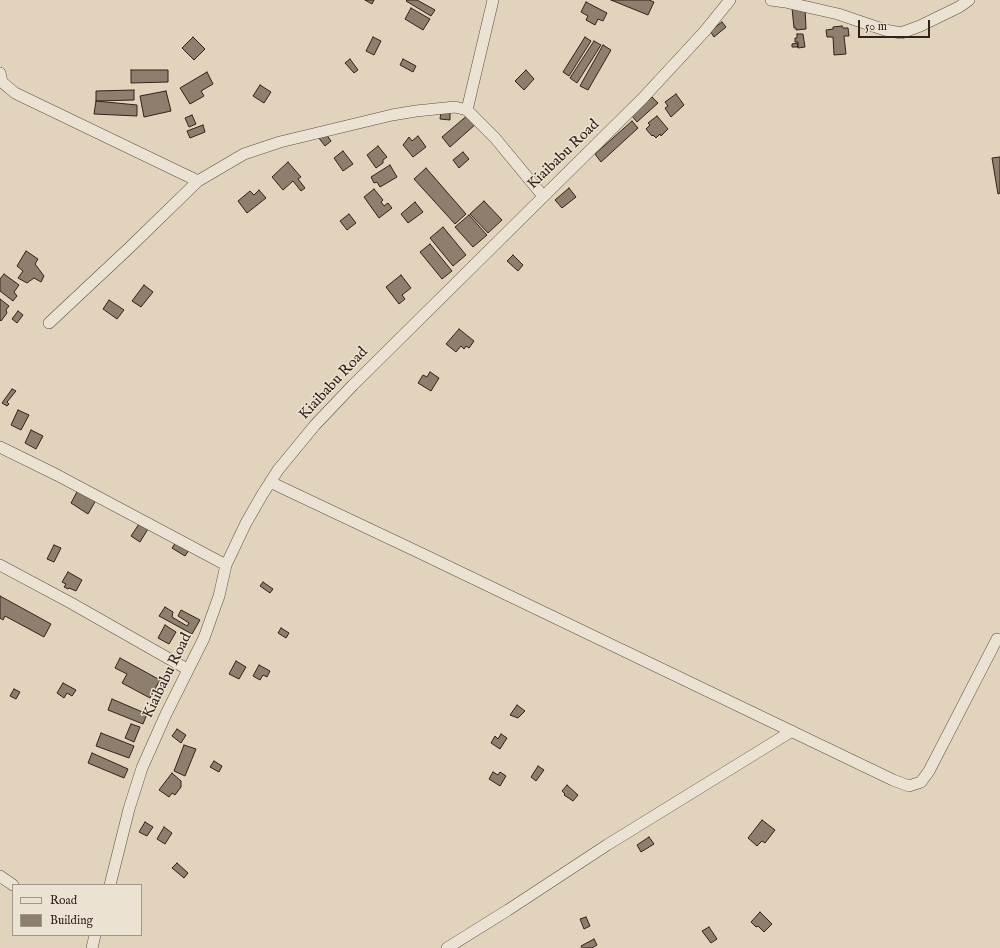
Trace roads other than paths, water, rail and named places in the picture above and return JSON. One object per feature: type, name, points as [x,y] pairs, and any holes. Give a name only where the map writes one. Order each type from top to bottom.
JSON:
[{"type":"street","points":[[467,110],[493,0]]},
{"type":"street","name":"Kiaibabu Road","points":[[110,884],[129,809],[142,768],[187,669],[204,638],[219,596],[226,565],[246,523],[270,482],[302,440],[353,385],[643,98],[704,32],[730,0]]},
{"type":"street","points":[[771,0],[838,14],[886,30],[901,33],[920,26],[959,7],[969,0]]},
{"type":"street","points":[[0,73],[2,82],[15,93],[198,181]]},
{"type":"street","points":[[49,323],[198,181],[244,154],[280,142],[408,112],[445,108],[467,110],[499,142],[543,196]]},
{"type":"street","points":[[0,447],[58,475],[226,565]]},
{"type":"street","points":[[270,482],[893,780],[909,786],[921,782],[929,771],[997,639]]},
{"type":"street","points":[[0,565],[71,603],[187,669]]},
{"type":"street","points":[[447,948],[607,845],[792,731]]},
{"type":"street","points":[[0,876],[12,884]]}]
